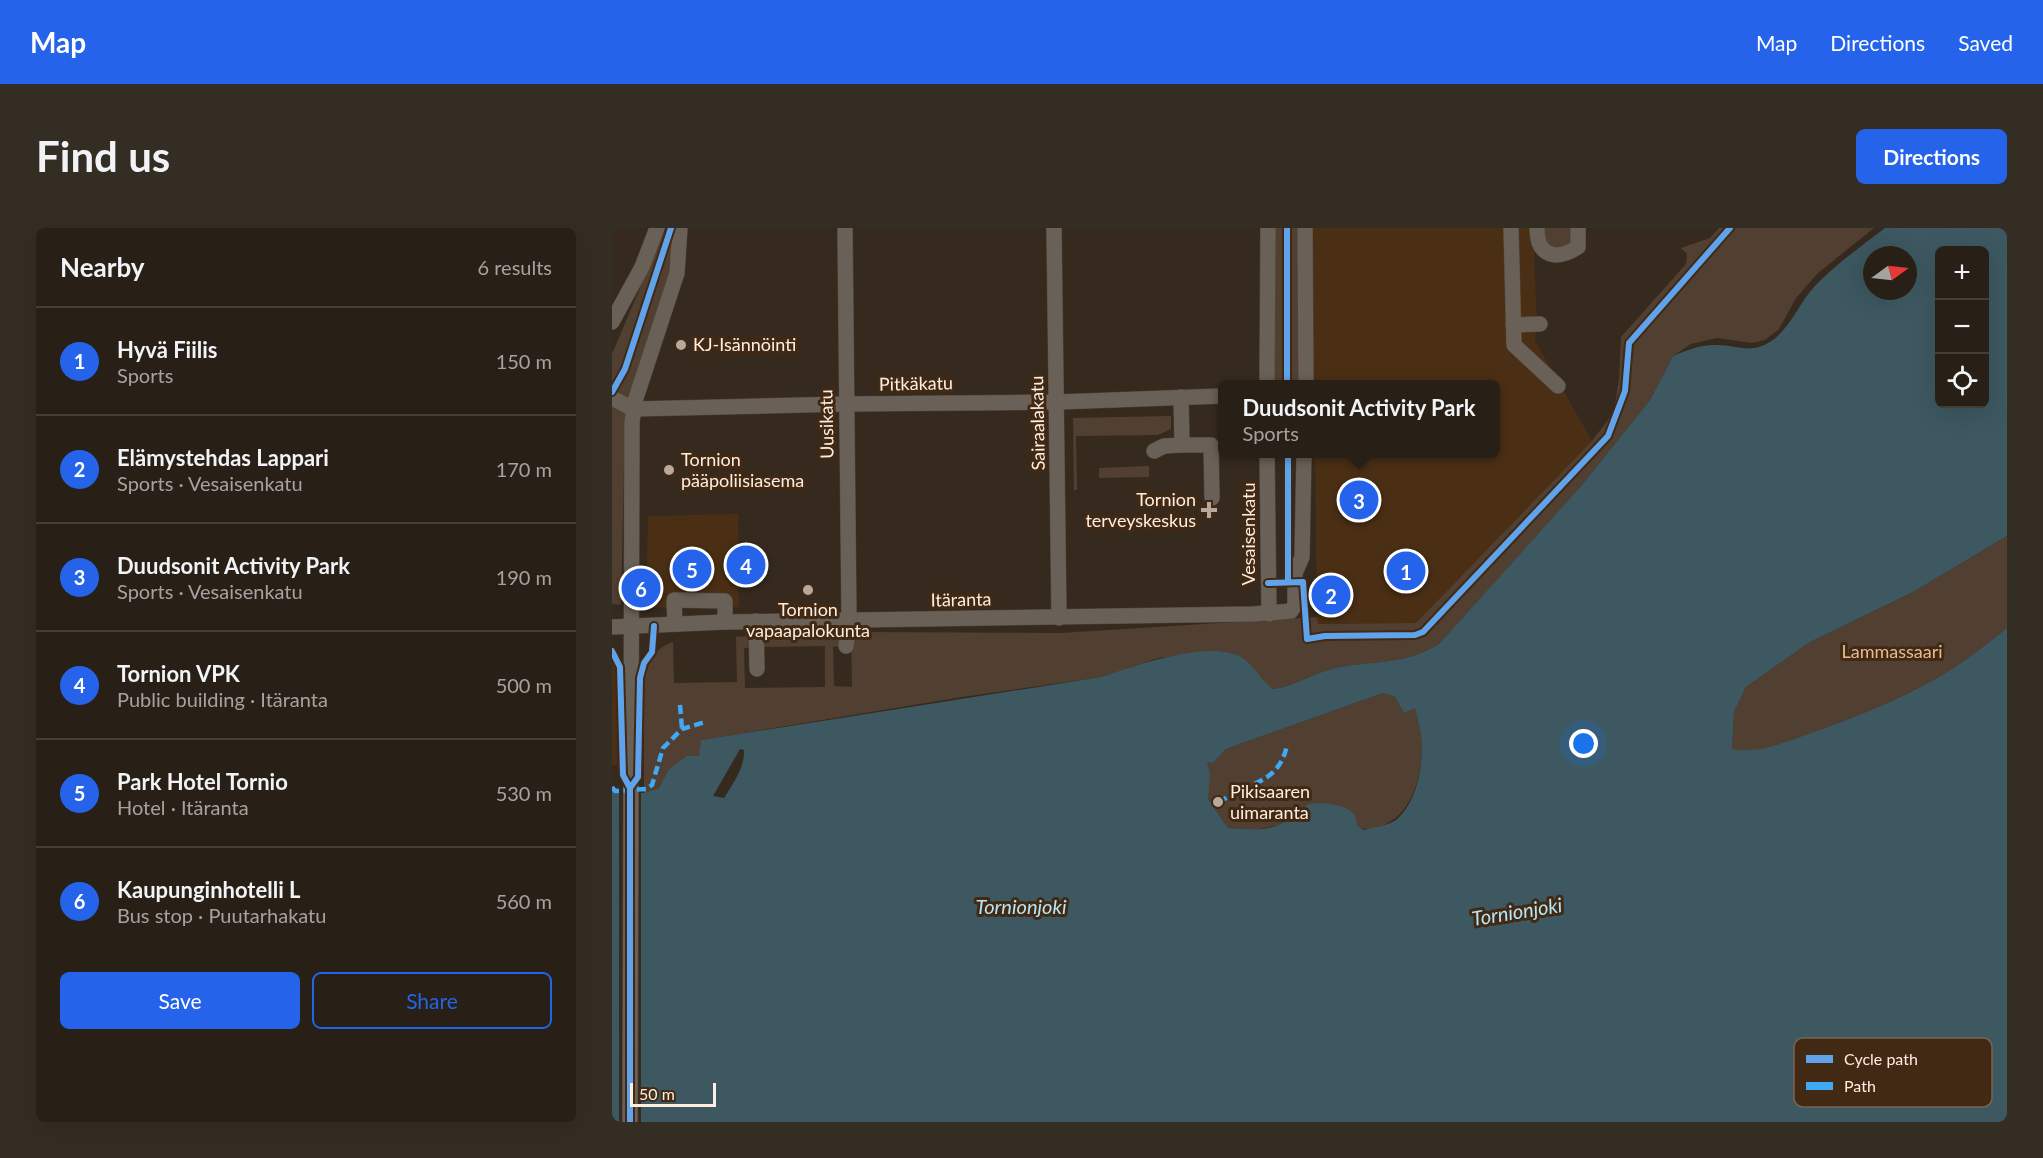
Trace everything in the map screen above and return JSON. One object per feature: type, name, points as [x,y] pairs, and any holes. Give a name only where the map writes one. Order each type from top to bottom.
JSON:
[{"type":"street","points":[[612,321],[642,267],[657,228]]},
{"type":"street","points":[[630,1122],[631,435],[633,410],[677,273],[680,228]]},
{"type":"street","name":"Uusikatu","points":[[845,228],[849,620],[846,646]]},
{"type":"street","name":"Sairaalakatu","points":[[1054,228],[1059,618]]},
{"type":"street","points":[[1267,380],[1268,228]]},
{"type":"street","points":[[1305,228],[1305,380]]},
{"type":"street","points":[[1511,228],[1514,345],[1558,386]]},
{"type":"street","points":[[1537,228],[1539,245],[1547,253],[1557,255],[1578,247],[1578,228]]},
{"type":"street","points":[[1513,325],[1540,324]]},
{"type":"street","name":"Pitkäkatu","points":[[633,410],[846,404],[1058,402],[1218,396]]},
{"type":"street","points":[[1181,397],[1182,445]]},
{"type":"street","points":[[612,398],[633,410]]},
{"type":"street","points":[[1154,452],[1164,446],[1211,445],[1212,498]]},
{"type":"street","name":"Vesaisenkatu","points":[[1268,458],[1269,614]]},
{"type":"street","name":"Itäranta","points":[[612,627],[632,628],[756,621],[1059,618],[1291,612],[1295,605],[1295,573],[1302,557],[1304,458]]},
{"type":"street","points":[[675,624],[674,600],[725,601],[725,622]]},
{"type":"street","points":[[756,621],[757,669]]},
{"type":"shaded area","points":[[1312,228],[1533,228],[1537,325],[1535,341],[1592,441],[1416,623],[1317,624],[1315,458],[1500,458],[1500,380],[1314,380]]},
{"type":"shaded area","points":[[738,514],[739,607],[646,608],[648,516]]},
{"type":"shaded area","points":[[612,654],[619,666],[617,765],[612,765]]},
{"type":"green space","points":[[1275,228],[1300,228],[1298,380],[1274,380]]},
{"type":"green space","points":[[1545,228],[1571,228],[1571,243],[1564,249],[1552,249],[1544,242]]},
{"type":"green space","points":[[1719,228],[1874,228],[1818,273],[1796,298],[1779,329],[1765,340],[1752,343],[1717,338],[1691,344],[1673,356],[1650,400],[1581,486],[1439,644],[1426,651],[1400,659],[1335,668],[1272,689],[1262,682],[1254,669],[1232,653],[1216,651],[1159,658],[1101,677],[962,697],[702,740],[699,757],[668,770],[659,788],[644,793],[644,678],[657,651],[673,642],[674,683],[737,682],[736,637],[753,636],[753,647],[744,648],[745,688],[825,687],[825,646],[763,647],[762,636],[840,633],[840,646],[833,647],[834,686],[852,687],[851,632],[1061,633],[1317,617],[1318,624],[1416,623],[1592,441],[1614,412],[1619,379],[1621,337],[1686,264],[1687,254],[1681,248],[1710,238]]},
{"type":"green space","points":[[664,232],[673,234],[671,270],[625,417],[621,605],[612,604],[612,354]]},
{"type":"green space","points":[[1171,416],[1171,429],[1158,435],[1076,436],[1077,490],[1074,490],[1073,418]]},
{"type":"green space","points":[[1149,466],[1149,477],[1099,478],[1099,468]]},
{"type":"green space","name":"Lammassaari","points":[[2007,536],[2007,628],[1975,653],[1938,677],[1884,705],[1780,744],[1760,749],[1732,750],[1734,712],[1746,687],[1810,642],[1913,592]]},
{"type":"green space","points":[[1383,693],[1395,697],[1404,713],[1415,707],[1421,735],[1422,750],[1418,781],[1405,808],[1395,818],[1382,826],[1367,829],[1306,805],[1279,825],[1255,830],[1228,828],[1208,799],[1207,762],[1213,763],[1226,749]]},
{"type":"water","name":"Tornionjoki","points":[[1885,228],[2007,228],[2007,536],[1913,592],[1810,642],[1746,687],[1734,712],[1732,749],[1761,749],[1780,744],[1884,705],[1955,667],[2007,628],[2007,1122],[612,1122],[612,791],[644,793],[659,788],[668,770],[687,756],[699,756],[701,740],[1101,677],[1133,666],[1194,652],[1230,653],[1244,659],[1273,689],[1335,668],[1400,659],[1426,651],[1439,644],[1581,486],[1650,400],[1673,356],[1706,345],[1749,348],[1769,343],[1784,329],[1814,287],[1839,264]],"holes":[[[1383,693],[1395,697],[1404,713],[1415,708],[1422,746],[1418,781],[1410,803],[1396,820],[1364,830],[1357,826],[1357,821],[1351,811],[1340,806],[1322,803],[1307,805],[1284,822],[1270,828],[1228,828],[1208,799],[1210,774],[1207,762],[1213,763],[1226,749]],[[740,749],[744,750],[740,769],[724,798],[713,796]]]},
{"type":"pier","points":[[619,790],[641,790],[641,1122],[619,1122]]},
{"type":"marked path","points":[[680,705],[682,729]]},
{"type":"marked path","points":[[612,787],[615,791],[646,789],[652,785],[663,748],[682,729],[705,722]]},
{"type":"marked path","points":[[1219,803],[1269,776],[1283,758],[1287,745]]},
{"type":"cycle path","points":[[612,392],[625,369],[671,228]]},
{"type":"cycle path","points":[[1287,228],[1287,380]]},
{"type":"cycle path","points":[[1268,583],[1303,582],[1307,639],[1325,636],[1415,635],[1423,632],[1608,436],[1625,391],[1629,343],[1730,228]]},
{"type":"cycle path","points":[[1288,458],[1288,582]]},
{"type":"cycle path","points":[[630,788],[638,777],[640,678],[644,663],[652,652],[654,626]]},
{"type":"cycle path","points":[[612,651],[620,667],[623,775],[630,788]]},
{"type":"cycle path","points":[[630,788],[630,1122]]},
{"type":"place","name":"KJ-Isännöinti","points":[[681,345]]},
{"type":"place","name":"Tornion pääpoliisiasema","points":[[669,470]]},
{"type":"place","name":"Duudsonit Activity Park","points":[[1359,500]]},
{"type":"place","name":"Tornion terveyskeskus","points":[[1209,510]]},
{"type":"place","name":"Tornion VPK","points":[[746,565]]},
{"type":"place","name":"Park Hotel Tornio","points":[[692,569]]},
{"type":"place","name":"Hyvä Fiilis","points":[[1406,571]]},
{"type":"place","name":"Kaupunginhotelli L","points":[[641,588]]},
{"type":"place","name":"Tornion vapaapalokunta","points":[[808,590]]},
{"type":"place","name":"Elämystehdas Lappari","points":[[1331,595]]},
{"type":"place","name":"Pikisaaren uimaranta","points":[[1218,802]]}]
